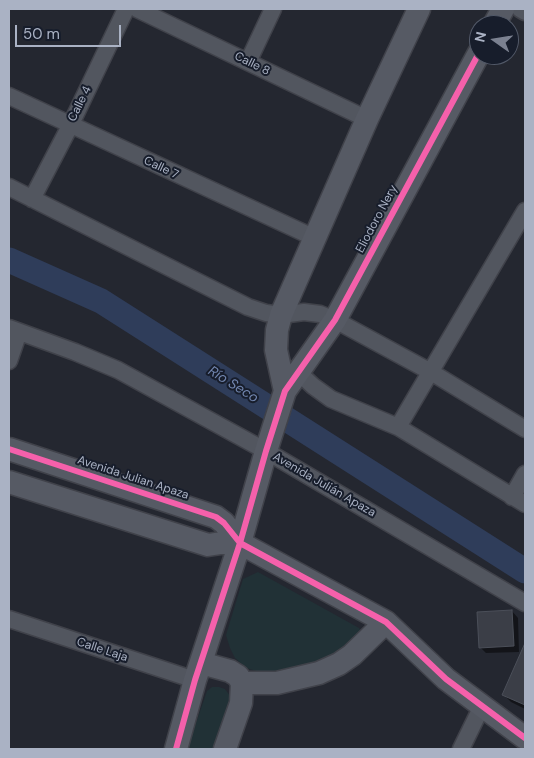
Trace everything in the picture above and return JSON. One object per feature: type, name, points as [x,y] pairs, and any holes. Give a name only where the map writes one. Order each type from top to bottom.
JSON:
[{"type":"street","name":"Calle 4","points":[[32,198],[70,126],[126,9]]},
{"type":"street","name":"Calle 8","points":[[137,9],[367,119]]},
{"type":"street","points":[[248,62],[273,9]]},
{"type":"street","points":[[176,749],[198,671],[240,543],[284,393],[276,350],[277,330],[281,315],[367,119],[419,9]]},
{"type":"street","points":[[520,9],[525,12]]},
{"type":"street","name":"Eliodoro Nery","points":[[284,393],[335,320],[473,65]]},
{"type":"street","name":"Calle 7","points":[[9,96],[70,126],[315,238]]},
{"type":"street","points":[[9,187],[248,307],[266,314],[281,315],[304,312],[320,314],[335,320],[431,372],[525,430]]},
{"type":"street","points":[[398,427],[525,211]]},
{"type":"street","points":[[9,362],[14,330]]},
{"type":"street","name":"Avenida Julián Apaza","points":[[14,330],[118,370],[268,444],[525,603]]},
{"type":"street","points":[[298,372],[331,399],[398,427],[518,500],[525,474]]},
{"type":"street","name":"Avenida Julian Apaza","points":[[9,449],[216,517],[224,523],[240,543]]},
{"type":"street","points":[[9,482],[208,545],[240,543],[386,622],[446,679],[525,738]]},
{"type":"street","name":"Calle Laja","points":[[9,619],[198,671]]},
{"type":"street","points":[[242,684],[277,683],[319,673],[339,664],[352,655],[386,622]]},
{"type":"street","points":[[198,671],[230,671],[238,676],[242,684],[242,703],[225,749]]},
{"type":"street","points":[[461,749],[482,706]]},
{"type":"shaded area","points":[[258,572],[359,628],[363,635],[333,658],[308,669],[266,674],[246,668],[235,658],[226,635],[243,579]]},
{"type":"shaded area","points":[[212,687],[225,689],[233,700],[217,749],[187,749],[207,691]]},
{"type":"building","points":[[512,610],[514,646],[479,648],[477,612]]},
{"type":"building","points":[[525,643],[525,705],[502,695]]},
{"type":"waterway","name":"Río Seco","points":[[9,260],[101,301],[525,571]]},
{"type":"cycle path","points":[[176,749],[195,680],[240,543],[285,391],[335,320],[473,65]]},
{"type":"cycle path","points":[[9,449],[216,517],[224,523],[240,543],[386,622],[446,679],[525,738]]}]
